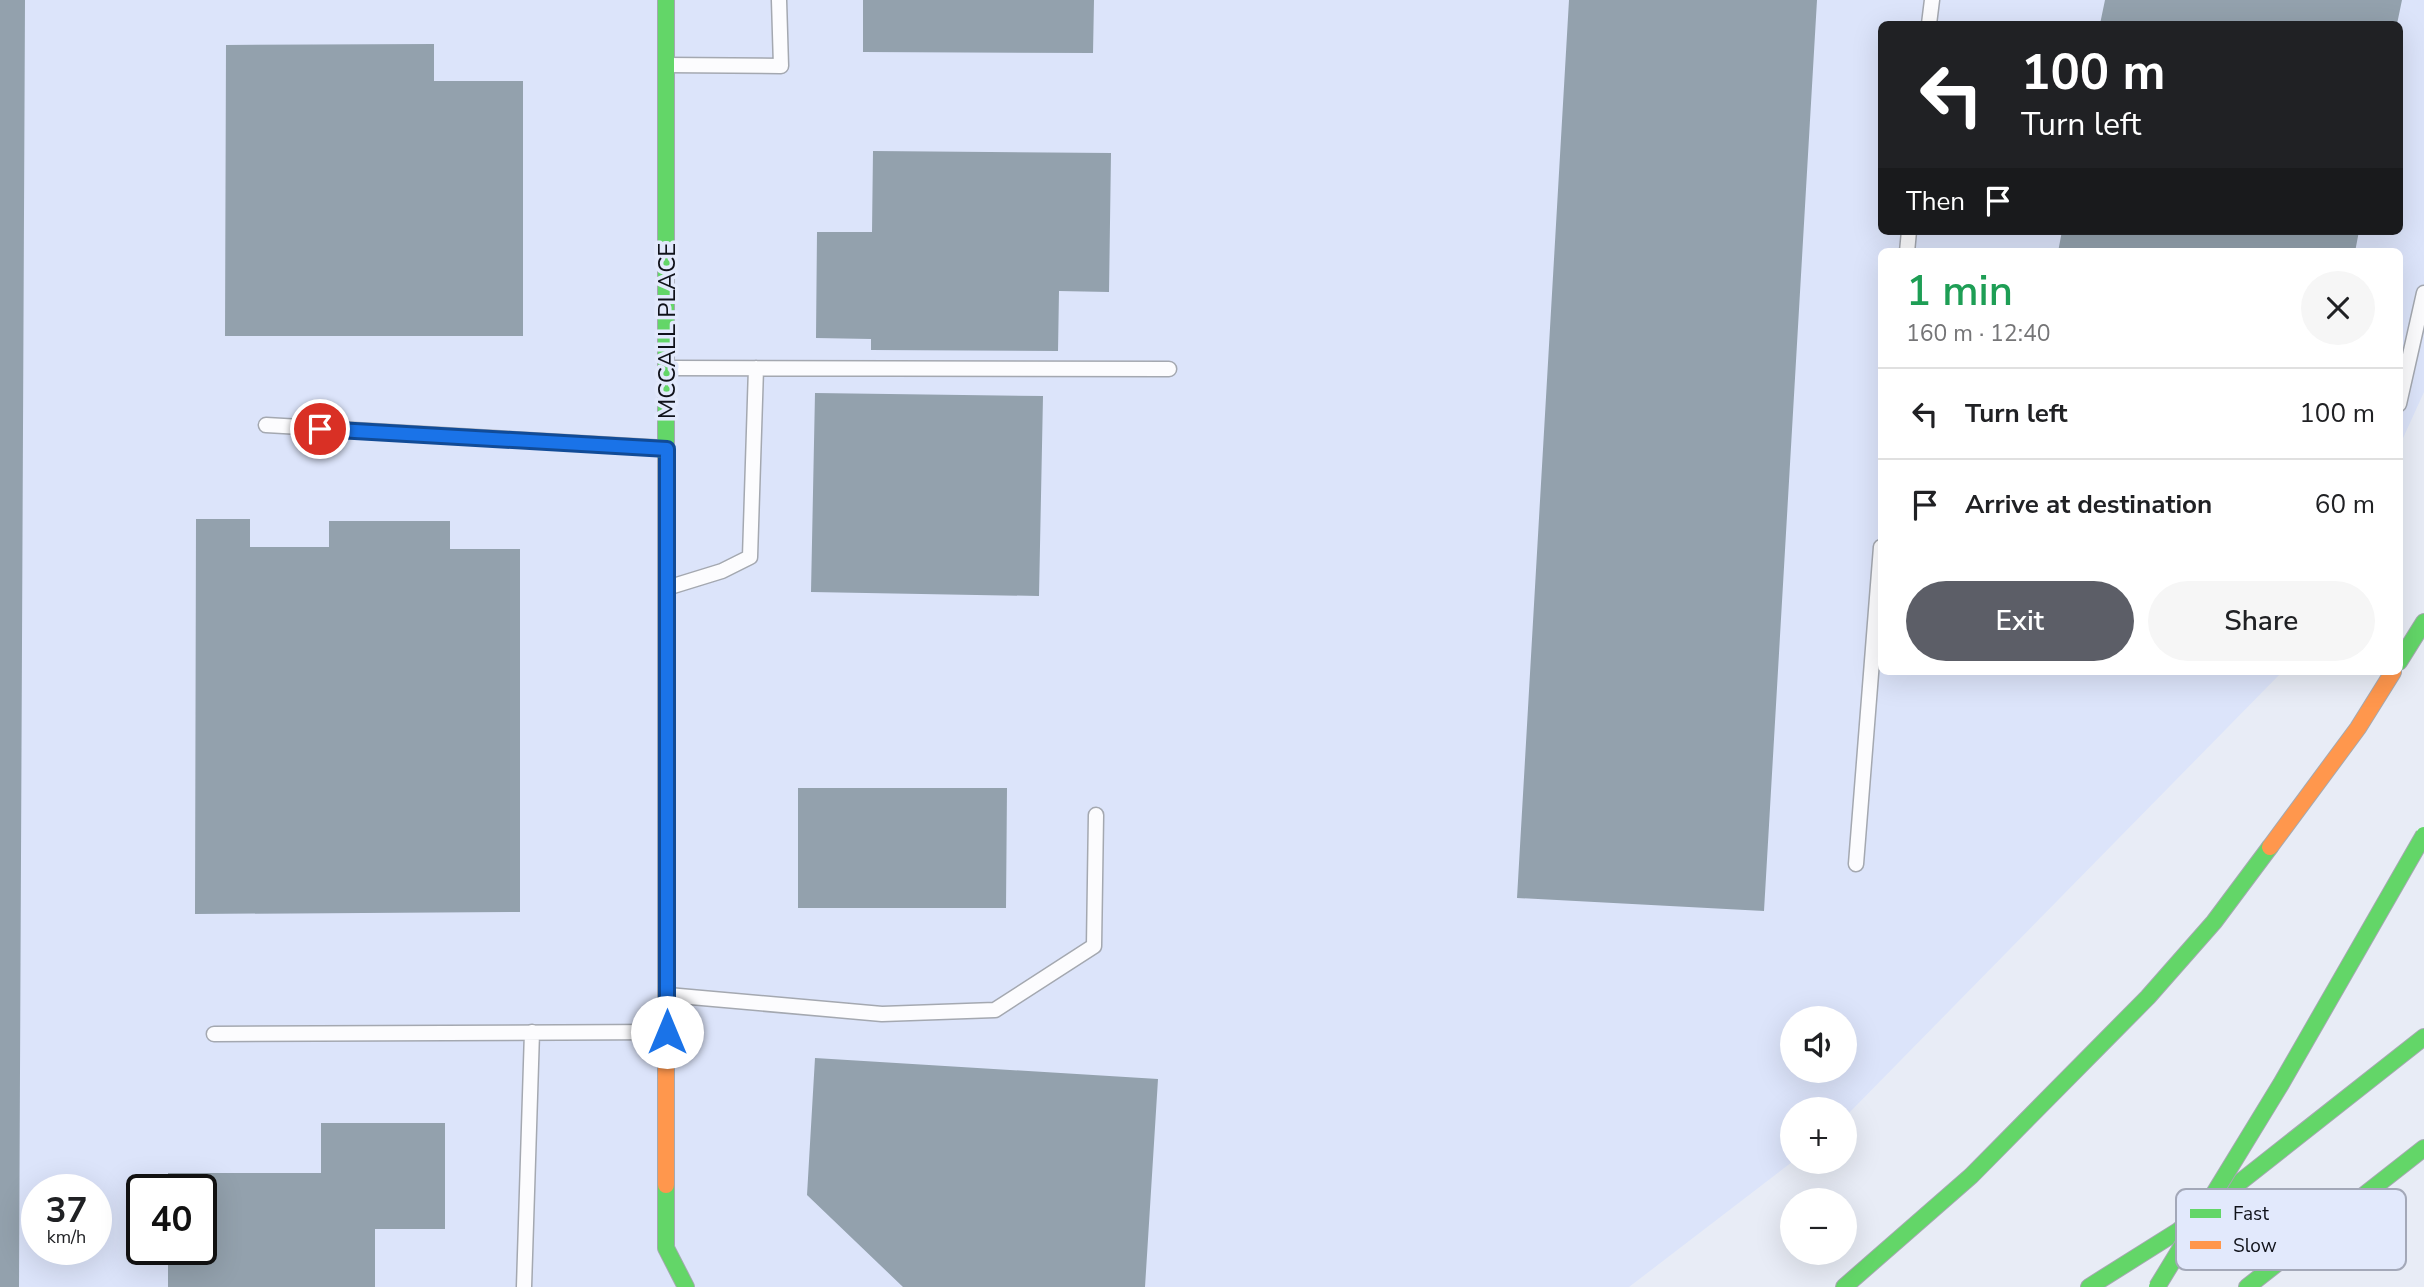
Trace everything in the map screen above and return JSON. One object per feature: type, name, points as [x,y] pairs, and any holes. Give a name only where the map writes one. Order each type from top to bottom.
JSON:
[{"type":"main road","name":"MCCALL PLACE","points":[[666,0],[666,1248],[686,1287]]},
{"type":"main road","points":[[2403,656],[2424,622]]},
{"type":"main road","points":[[1844,1287],[1970,1176],[2148,997],[2231,900],[2358,729],[2391,675]]},
{"type":"main road","points":[[2217,1189],[2281,1084],[2424,835]]},
{"type":"main road","points":[[2231,1189],[2424,1037]]},
{"type":"main road","points":[[2371,1189],[2424,1147]]},
{"type":"main road","points":[[2089,1287],[2176,1232]]},
{"type":"main road","points":[[2157,1287],[2176,1256]]},
{"type":"main road","points":[[2247,1287],[2268,1270]]},
{"type":"lane","points":[[666,65],[781,66],[779,0]]},
{"type":"lane","points":[[1929,21],[1932,0]]},
{"type":"lane","points":[[2403,386],[2424,292]]},
{"type":"lane","points":[[667,368],[1169,369]]},
{"type":"lane","points":[[667,588],[722,571],[750,557],[756,368]]},
{"type":"lane","points":[[266,425],[667,449]]},
{"type":"lane","points":[[1856,864],[1878,585]]},
{"type":"lane","points":[[666,995],[882,1014],[995,1010],[1094,946],[1096,815]]},
{"type":"lane","points":[[524,1287],[532,1032]]},
{"type":"lane","points":[[214,1034],[667,1032]]},
{"type":"shaded area","points":[[0,0],[2424,0],[2424,392],[2403,438],[2403,248],[1878,248],[1878,675],[2279,675],[1857,1105],[1857,1097],[1780,1097],[1780,1171],[1629,1287],[0,1287]]},
{"type":"building","points":[[0,0],[25,0],[19,1287],[0,1287]]},
{"type":"building","points":[[863,0],[1094,0],[1093,53],[863,52]]},
{"type":"building","points":[[1569,0],[1817,0],[1764,911],[1517,898]]},
{"type":"building","points":[[2105,0],[2402,0],[2398,21],[2101,21]]},
{"type":"building","points":[[434,44],[434,81],[523,81],[523,336],[225,336],[226,45]]},
{"type":"building","points":[[873,151],[1111,153],[1109,292],[1059,291],[1058,351],[871,350],[871,339],[816,338],[817,232],[872,232]]},
{"type":"building","points":[[2061,235],[2358,235],[2356,248],[2059,248]]},
{"type":"building","points":[[815,393],[1043,396],[1039,596],[811,592]]},
{"type":"building","points":[[196,519],[250,519],[250,547],[329,547],[329,521],[450,521],[450,549],[520,549],[520,912],[195,914]]},
{"type":"building","points":[[798,788],[1007,788],[1006,908],[798,908]]},
{"type":"building","points":[[815,1058],[1158,1079],[1145,1287],[903,1287],[807,1195]]},
{"type":"building","points":[[321,1123],[445,1123],[445,1229],[375,1229],[375,1287],[168,1287],[168,1265],[217,1265],[217,1174],[168,1173],[321,1173]]},
{"type":"traffic: fast","points":[[666,0],[666,825]]},
{"type":"traffic: fast","points":[[2403,656],[2424,622]]},
{"type":"traffic: fast","points":[[2217,1189],[2281,1084],[2424,835]]},
{"type":"traffic: fast","points":[[1844,1287],[1971,1176],[2148,997],[2214,922],[2270,847]]},
{"type":"traffic: fast","points":[[2231,1189],[2424,1037]]},
{"type":"traffic: fast","points":[[2372,1189],[2424,1148]]},
{"type":"traffic: fast","points":[[666,1185],[666,1248],[686,1287]]},
{"type":"traffic: fast","points":[[2089,1287],[2176,1232]]},
{"type":"traffic: fast","points":[[2157,1287],[2176,1256]]},
{"type":"traffic: fast","points":[[2247,1287],[2269,1270]]},
{"type":"traffic: slow","points":[[2270,847],[2358,728],[2391,675]]},
{"type":"traffic: slow","points":[[666,825],[666,1185]]},
{"type":"route","points":[[320,429],[667,449],[667,1032]]}]
